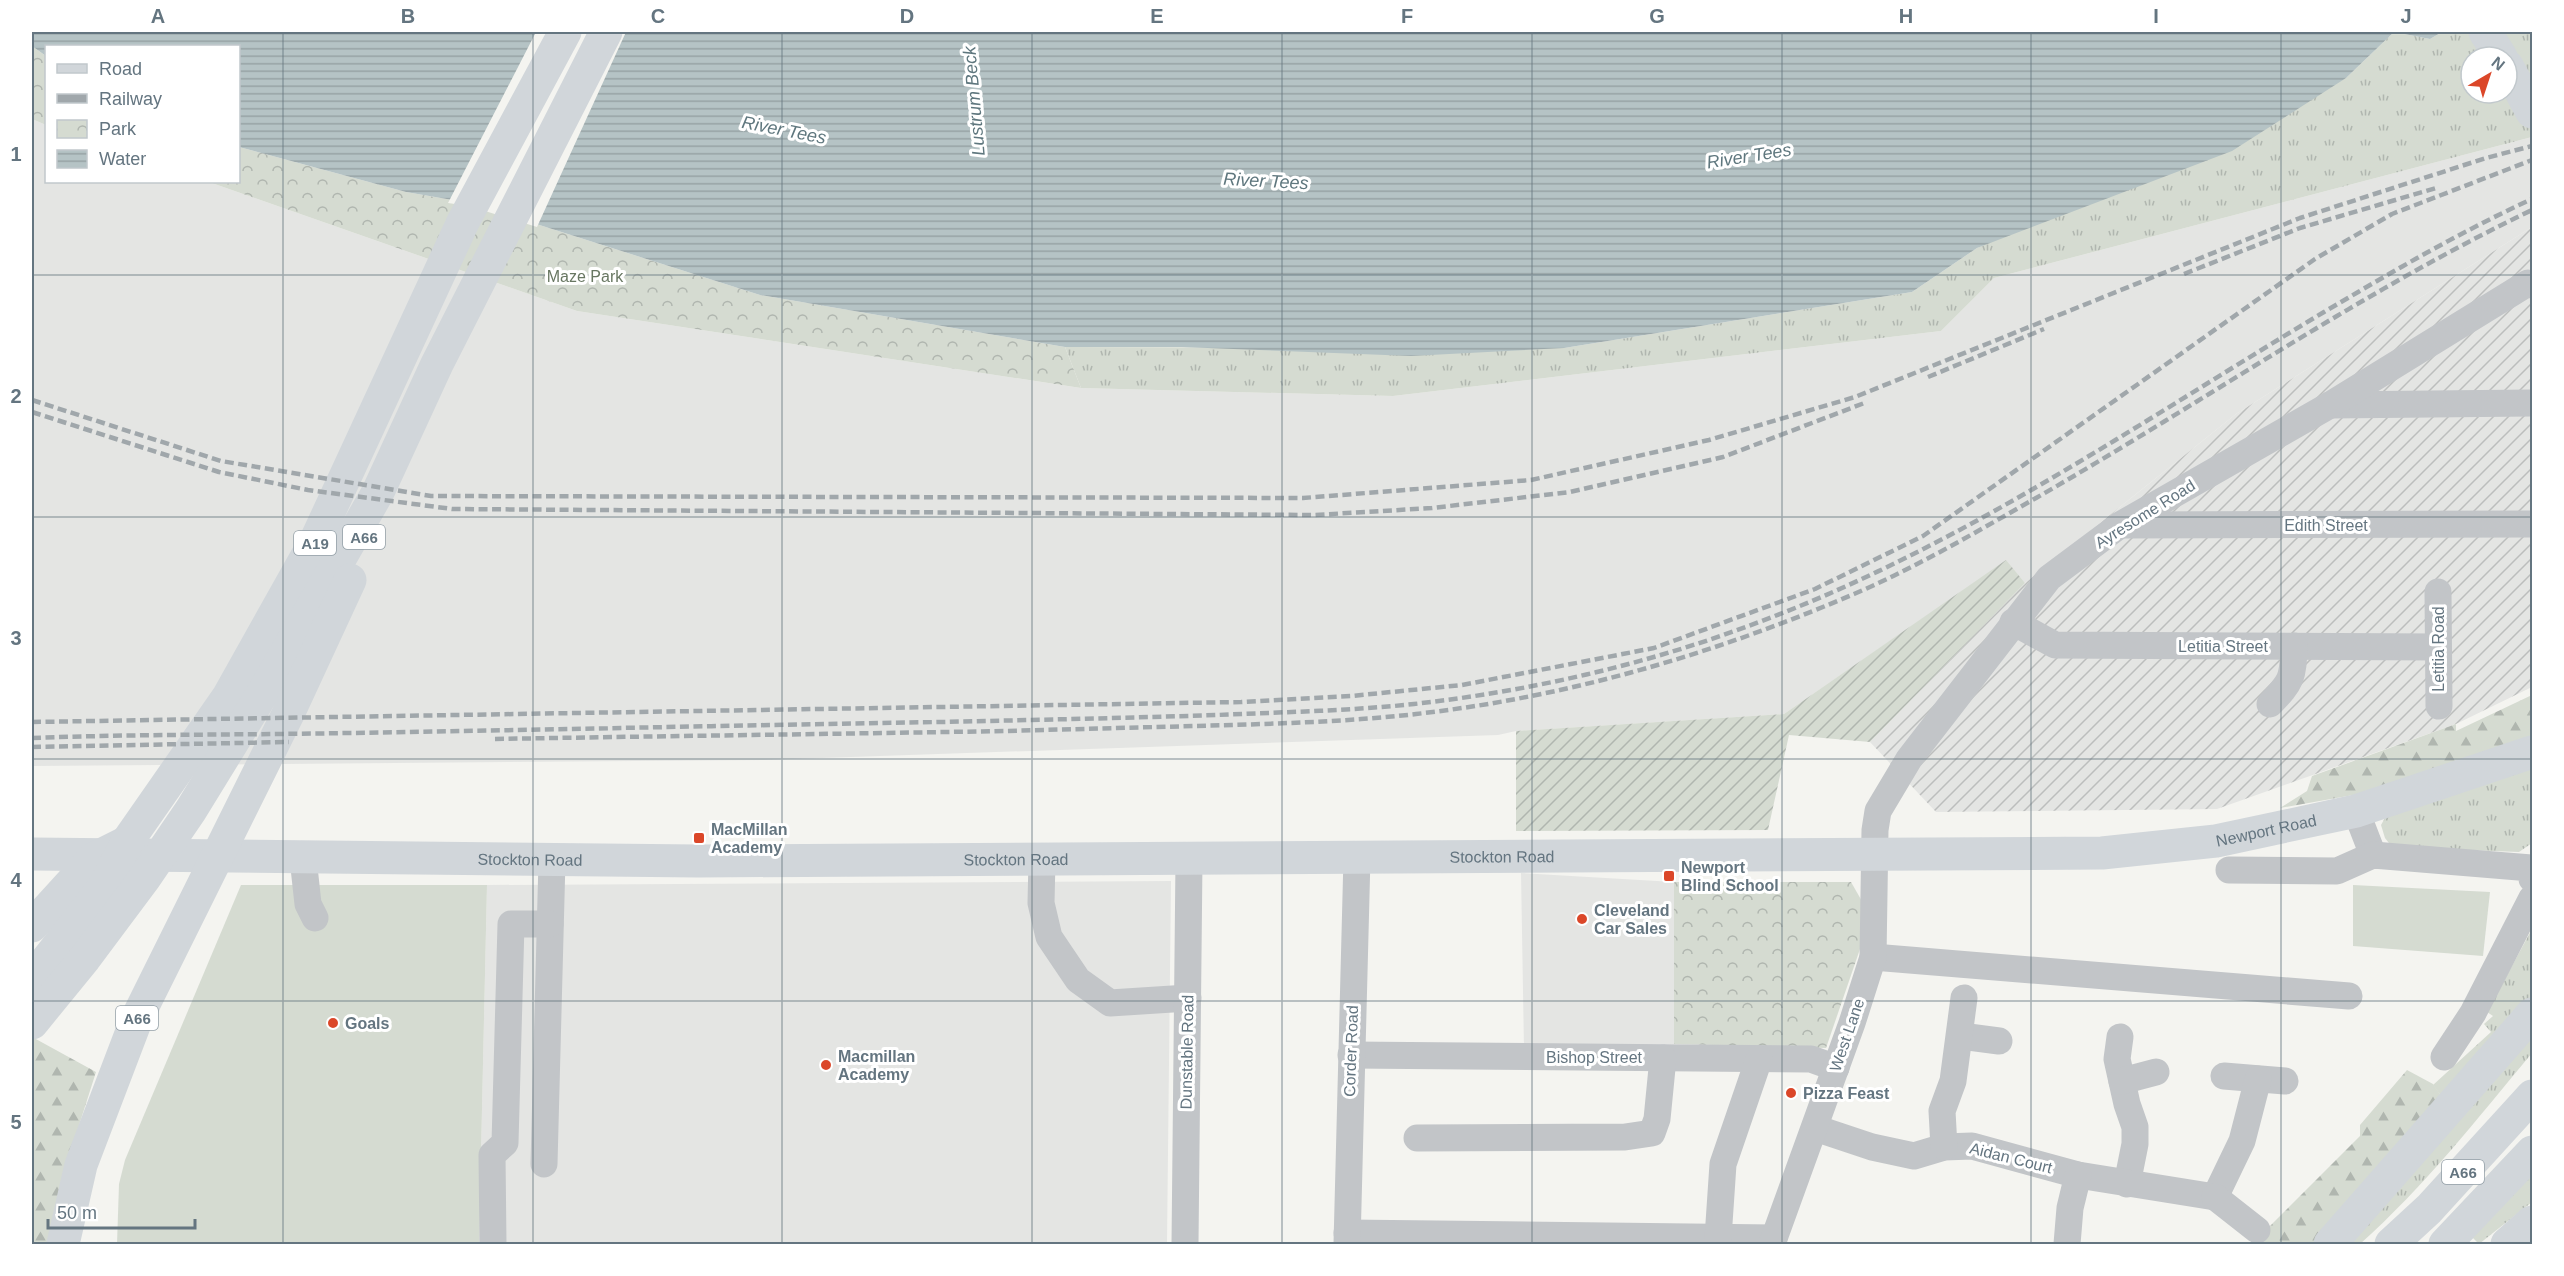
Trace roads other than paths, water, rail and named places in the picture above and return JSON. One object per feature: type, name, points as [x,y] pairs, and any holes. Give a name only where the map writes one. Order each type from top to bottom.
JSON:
[{"type":"main road","name":"A19","points":[[32,979],[103,889],[127,842],[228,697],[316,540],[463,222],[565,32]]},
{"type":"main road","name":"A19","points":[[32,1023],[85,958],[144,879],[191,810],[267,687],[378,492],[437,364],[606,32]]},
{"type":"main road","points":[[2485,32],[2493,45]]},
{"type":"main road","points":[[2519,88],[2532,112]]},
{"type":"main road","name":"A66","points":[[63,1245],[81,1165],[136,1018],[288,714],[345,592],[378,492]]},
{"type":"main road","name":"Newport Road","points":[[2000,855],[2102,853],[2216,841],[2356,811],[2461,778],[2530,752]]},
{"type":"main road","name":"A19","points":[[32,926],[93,859],[127,842]]},
{"type":"main road","name":"Stockton Road","points":[[32,854],[552,860],[1189,860],[1357,857],[2000,855]]},
{"type":"main road","points":[[2330,1245],[2532,1014]]},
{"type":"main road","name":"A66","points":[[2391,1245],[2429,1209],[2532,1096]]},
{"type":"main road","name":"A66","points":[[2445,1245],[2532,1152]]},
{"type":"main road","points":[[2507,1245],[2532,1222]]},
{"type":"street","name":"Ayresome Road","points":[[1876,854],[1875,830],[1878,811],[1909,759],[2049,578],[2120,525],[2330,405],[2530,284]]},
{"type":"street","points":[[2330,405],[2532,403]]},
{"type":"street","name":"Edith Street","points":[[2120,525],[2532,524]]},
{"type":"street","name":"Letitia Road","points":[[2438,592],[2439,705]]},
{"type":"street","name":"Letitia Street","points":[[2013,622],[2055,645],[2438,647]]},
{"type":"street","points":[[2270,704],[2286,687],[2293,673],[2294,646]]},
{"type":"street","points":[[2356,811],[2373,855]]},
{"type":"street","name":"West Lane","points":[[1773,1241],[1815,1128],[1873,957],[1876,854]]},
{"type":"street","name":"Newport Road","points":[[2229,870],[2337,871],[2373,855],[2532,874]]},
{"type":"street","name":"Corder Road","points":[[1347,1239],[1357,857]]},
{"type":"street","points":[[303,858],[308,904],[315,918]]},
{"type":"street","points":[[544,1164],[552,860]]},
{"type":"street","points":[[1042,860],[1041,903],[1049,937],[1078,980],[1110,1003],[1143,1003],[1188,998]]},
{"type":"street","name":"Dunstable Road","points":[[1185,1245],[1189,860]]},
{"type":"street","points":[[2444,1058],[2473,1013],[2532,898]]},
{"type":"street","points":[[493,1245],[492,1155],[505,1143],[510,924],[550,924]]},
{"type":"street","points":[[1873,957],[2349,996]]},
{"type":"street","points":[[1944,1147],[1942,1110],[1953,1081],[1964,998]]},
{"type":"street","points":[[1960,1036],[1999,1041]]},
{"type":"street","points":[[2120,1037],[2117,1059],[2135,1127],[2135,1144],[2127,1184]]},
{"type":"street","name":"Bishop Street","points":[[1351,1055],[1811,1059],[1836,1068]]},
{"type":"street","points":[[1417,1138],[1625,1137],[1652,1133],[1657,1119],[1663,1058]]},
{"type":"street","points":[[1718,1238],[1722,1164],[1759,1059]]},
{"type":"street","points":[[2122,1082],[2156,1072]]},
{"type":"street","points":[[2224,1076],[2284,1081]]},
{"type":"street","points":[[2257,1230],[2215,1197],[2242,1141],[2258,1079]]},
{"type":"street","name":"Aidan Court","points":[[1815,1128],[1872,1147],[1914,1156],[1944,1147],[1972,1146],[2078,1175],[2215,1197]]},
{"type":"street","points":[[2067,1245],[2070,1208],[2078,1175]]},
{"type":"street","points":[[1347,1239],[1718,1238],[1773,1241]]},
{"type":"water","points":[[32,32],[2394,32],[2346,78],[2232,151],[1977,248],[1912,292],[1564,348],[1411,356],[1182,347],[1065,347],[760,295],[470,203],[406,192],[240,147],[240,45],[45,45],[45,55],[32,46]]},
{"type":"water","points":[[2394,32],[2442,32],[2430,39]]},
{"type":"railway","points":[[32,400],[221,461],[431,496],[1303,498],[1531,480],[1709,440],[1855,397],[2300,218],[2486,158],[2532,146]]},
{"type":"railway","points":[[32,722],[1241,702],[1351,696],[1462,685],[1654,648],[1815,589],[1923,536],[2315,259],[2392,214],[2532,160]]},
{"type":"railway","points":[[2184,274],[2300,228],[2436,188]]},
{"type":"railway","points":[[32,738],[940,722],[1340,710],[1414,704],[1502,692],[1589,674],[1675,651],[1759,622],[1834,592],[1907,557],[1978,520],[2118,439],[2401,267],[2532,199]]},
{"type":"railway","points":[[495,739],[1005,731],[1347,720],[1416,714],[1529,697],[1640,670],[1748,636],[1801,616],[1877,584],[1923,561],[2098,462],[2405,277],[2532,210]]},
{"type":"railway","points":[[1928,377],[2044,329]]},
{"type":"railway","points":[[32,412],[219,472],[308,490],[452,509],[1315,515],[1432,508],[1570,492],[1723,457],[1867,402]]},
{"type":"railway","points":[[32,747],[289,742]]},
{"type":"place","name":"MacMillan Academy","points":[[699,838]]},
{"type":"place","name":"Newport Blind School","points":[[1669,876]]},
{"type":"place","name":"Cleveland Car Sales","points":[[1582,919]]},
{"type":"place","name":"Goals","points":[[333,1023]]},
{"type":"place","name":"Macmillan Academy","points":[[826,1065]]},
{"type":"place","name":"Pizza Feast","points":[[1791,1093]]},
{"type":"water label","name":"Lustrum Beck","points":[[974,101]]},
{"type":"water label","name":"River Tees","points":[[784,130]]},
{"type":"water label","name":"River Tees","points":[[1749,156]]},
{"type":"water label","name":"River Tees","points":[[1266,181]]},
{"type":"park label","name":"Maze Park","points":[[585,276]]}]
